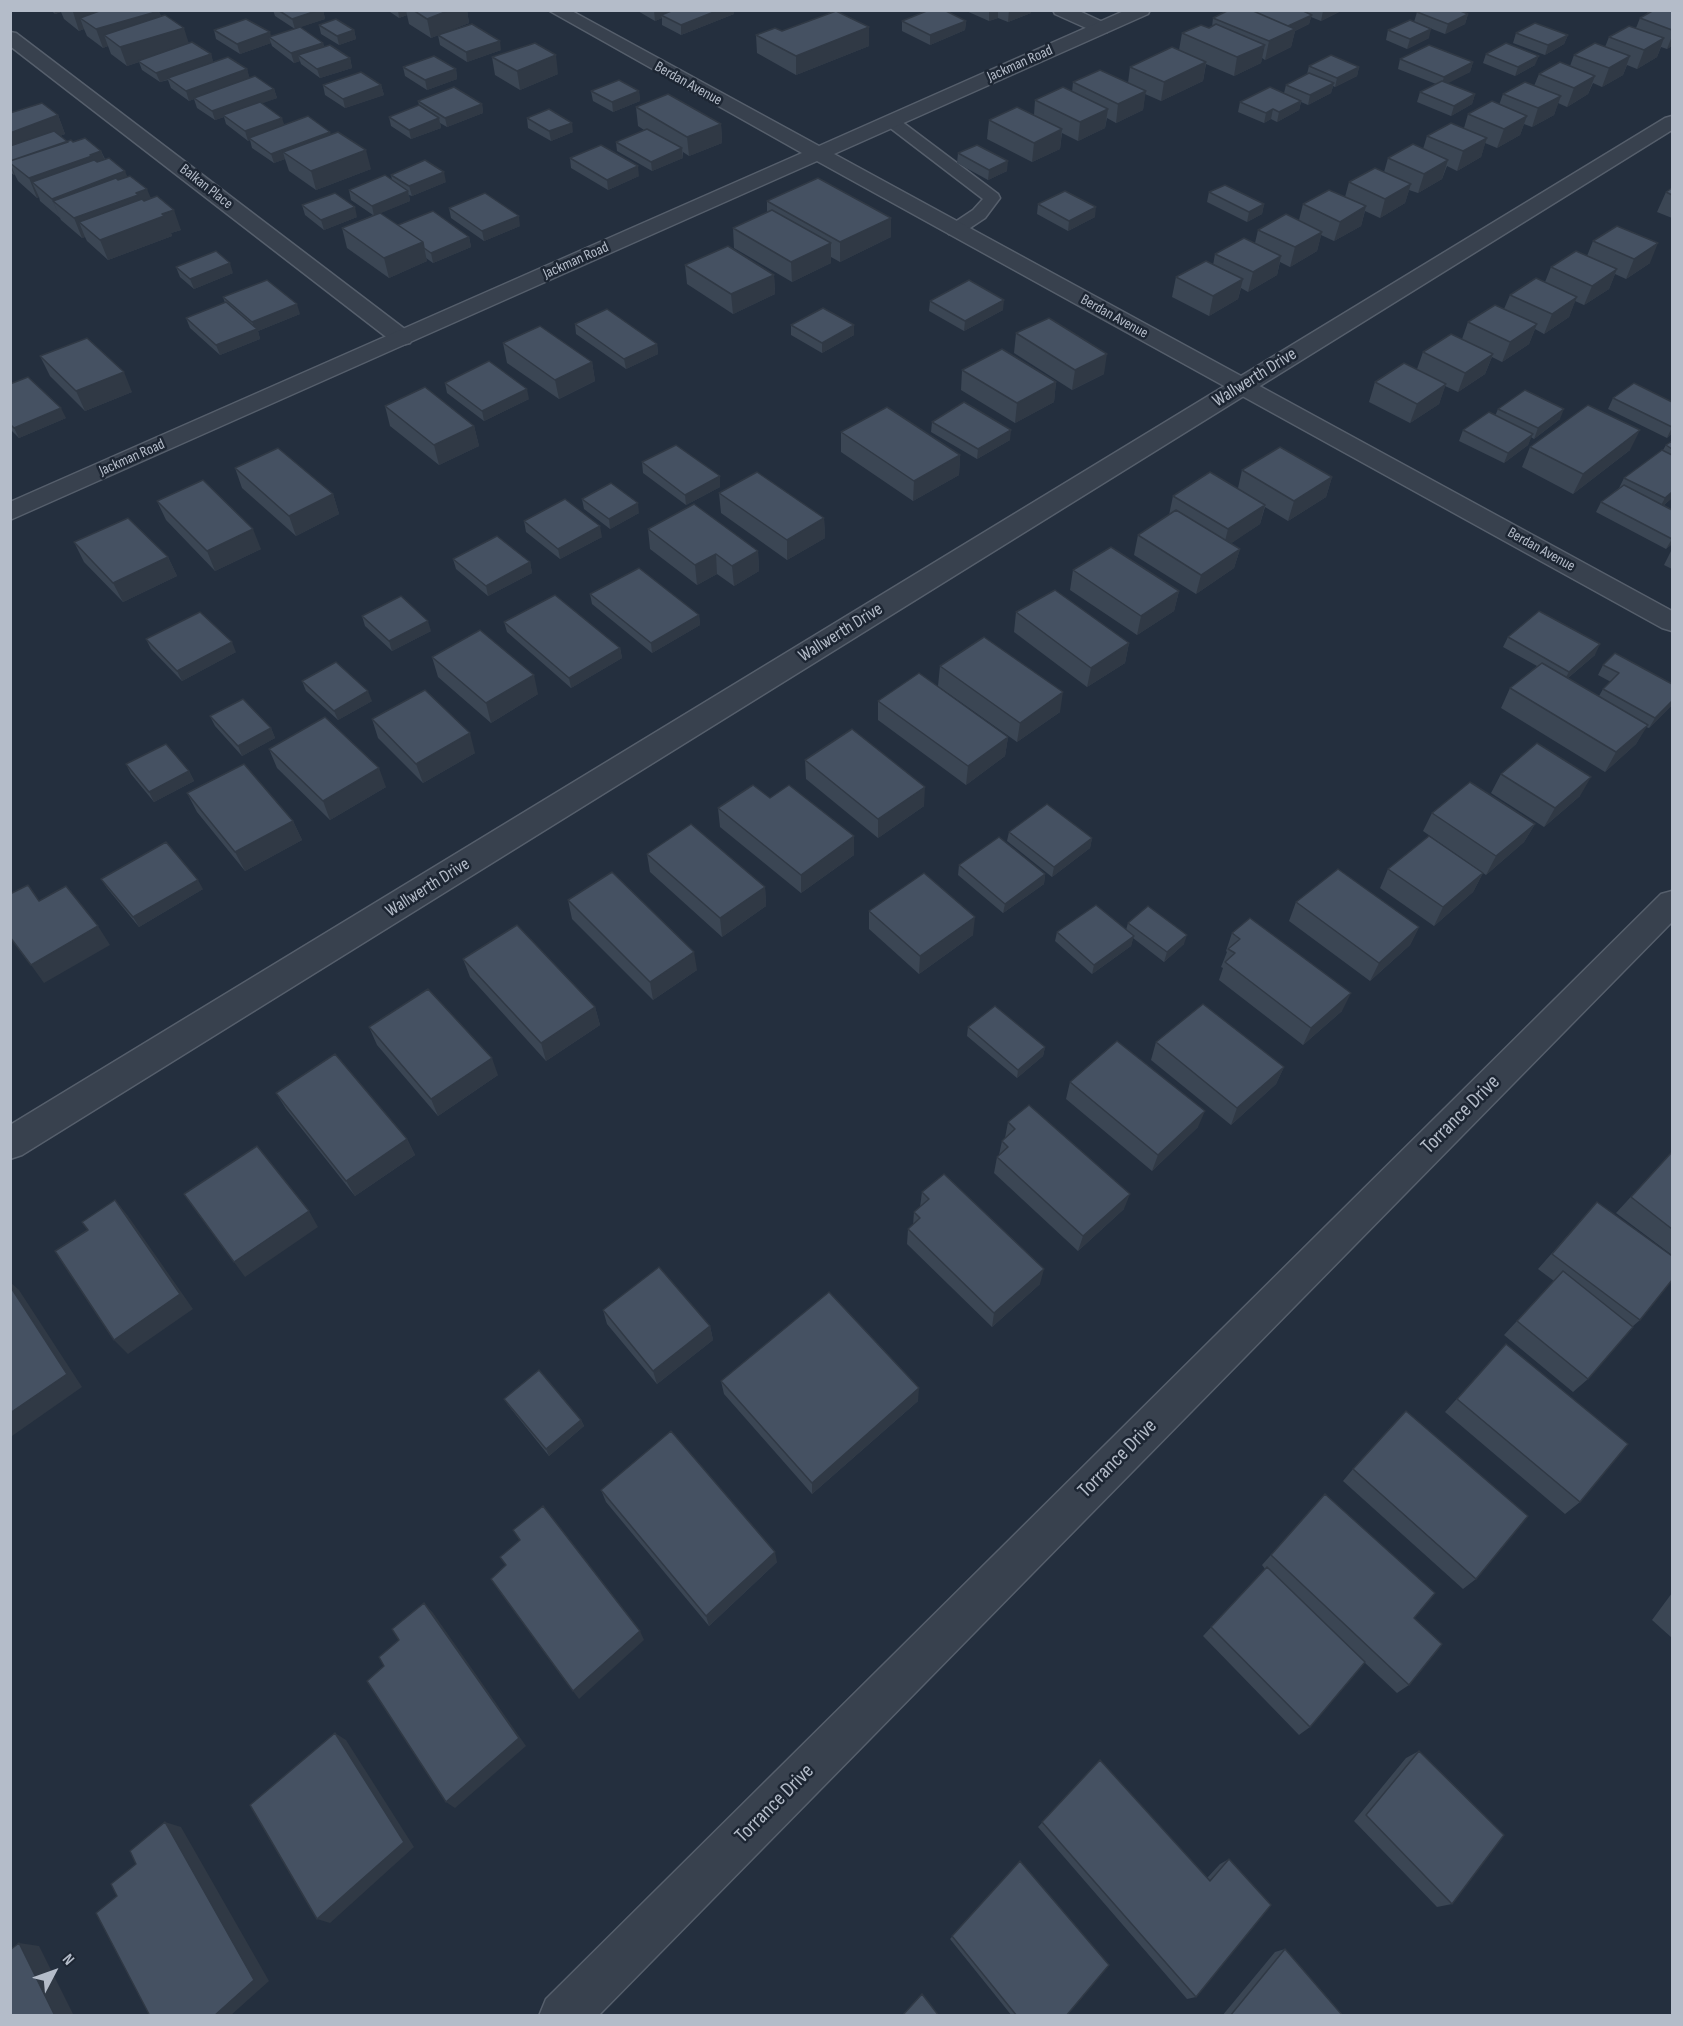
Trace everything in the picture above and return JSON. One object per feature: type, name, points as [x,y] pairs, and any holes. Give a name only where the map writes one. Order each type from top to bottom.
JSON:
[{"type":"street","name":"Berdan Avenue","points":[[556,10],[1672,622]]},
{"type":"street","points":[[1061,10],[1101,28]]},
{"type":"street","name":"Jackman Road","points":[[10,512],[1142,10]]},
{"type":"street","name":"Balkan Place","points":[[10,37],[402,338]]},
{"type":"street","name":"Wallwerth Drive","points":[[10,1144],[1672,122]]},
{"type":"street","name":"Torrance Drive","points":[[563,2016],[1672,903]]},
{"type":"lane","points":[[891,121],[992,198],[979,214],[955,230]]},
{"type":"building","points":[[102,10],[159,11],[96,29],[80,18]]},
{"type":"building","points":[[278,10],[319,10],[292,19]]},
{"type":"building","points":[[413,10],[450,10],[427,19]]},
{"type":"building","points":[[674,10],[719,10],[681,25],[661,15]]},
{"type":"building","points":[[929,10],[944,10],[966,21],[930,35],[902,21]]},
{"type":"building","points":[[1229,10],[1251,10],[1295,29],[1269,41],[1213,18]]},
{"type":"building","points":[[1251,10],[1301,10],[1312,15],[1288,26]]},
{"type":"building","points":[[1421,10],[1458,10],[1468,14],[1448,24],[1417,12]]},
{"type":"building","points":[[1654,10],[1672,12],[1672,30],[1640,18]]},
{"type":"building","points":[[836,11],[869,27],[796,56],[756,35],[775,28],[782,31]]},
{"type":"building","points":[[165,15],[184,28],[120,47],[104,35]]},
{"type":"building","points":[[246,19],[270,32],[237,44],[214,30]]},
{"type":"building","points":[[336,19],[354,30],[337,36],[319,25]]},
{"type":"building","points":[[1410,20],[1431,29],[1410,39],[1388,30]]},
{"type":"building","points":[[1535,23],[1568,35],[1548,45],[1516,33]]},
{"type":"building","points":[[472,24],[500,41],[466,52],[438,35]]},
{"type":"building","points":[[1216,24],[1265,45],[1237,57],[1182,33],[1201,25],[1209,28]]},
{"type":"building","points":[[1629,26],[1664,38],[1644,50],[1609,37]]},
{"type":"building","points":[[300,27],[323,43],[291,53],[269,37]]},
{"type":"building","points":[[192,42],[211,54],[156,73],[138,61]]},
{"type":"building","points":[[535,43],[556,55],[517,71],[492,57]]},
{"type":"building","points":[[1506,43],[1539,56],[1518,67],[1486,54]]},
{"type":"building","points":[[1595,43],[1630,56],[1609,68],[1574,55]]},
{"type":"building","points":[[330,45],[350,58],[317,69],[298,55]]},
{"type":"building","points":[[1429,45],[1473,62],[1444,77],[1400,59]]},
{"type":"building","points":[[1172,47],[1206,62],[1164,82],[1130,67]]},
{"type":"building","points":[[1331,55],[1359,67],[1337,78],[1309,66]]},
{"type":"building","points":[[434,56],[456,69],[425,80],[403,67]]},
{"type":"building","points":[[228,57],[247,69],[186,91],[168,78]]},
{"type":"building","points":[[1560,62],[1595,76],[1574,88],[1539,74]]},
{"type":"building","points":[[1100,70],[1146,91],[1118,104],[1073,82]]},
{"type":"building","points":[[361,72],[381,85],[343,99],[323,85]]},
{"type":"building","points":[[1309,73],[1334,83],[1310,95],[1286,85]]},
{"type":"building","points":[[255,76],[274,89],[212,111],[194,98]]},
{"type":"building","points":[[619,80],[639,91],[612,102],[591,91]]},
{"type":"building","points":[[1442,81],[1475,94],[1454,106],[1420,92]]},
{"type":"building","points":[[1525,82],[1561,96],[1538,108],[1503,94]]},
{"type":"building","points":[[454,87],[482,104],[445,118],[418,101]]},
{"type":"building","points":[[1063,87],[1108,109],[1080,122],[1035,100]]},
{"type":"building","points":[[1270,87],[1301,101],[1279,112],[1273,109],[1266,113],[1240,102]]},
{"type":"building","points":[[668,94],[721,124],[687,137],[636,107]]},
{"type":"building","points":[[1492,101],[1527,116],[1504,129],[1468,114]]},
{"type":"building","points":[[260,102],[282,118],[245,131],[223,115]]},
{"type":"building","points":[[42,103],[58,115],[10,133],[10,113]]},
{"type":"building","points":[[419,105],[439,118],[409,130],[389,117]]},
{"type":"building","points":[[1017,107],[1062,129],[1034,143],[989,120]]},
{"type":"building","points":[[549,109],[572,123],[549,131],[527,118]]},
{"type":"building","points":[[308,116],[330,132],[271,154],[249,138]]},
{"type":"building","points":[[1451,123],[1487,138],[1463,151],[1427,136]]},
{"type":"building","points":[[647,129],[682,148],[651,162],[616,142]]},
{"type":"building","points":[[54,131],[68,142],[10,161],[10,146]]},
{"type":"building","points":[[338,132],[366,150],[311,171],[283,152]]},
{"type":"building","points":[[85,138],[101,151],[29,178],[10,163],[10,161],[71,140],[73,142]]},
{"type":"building","points":[[1413,144],[1448,160],[1424,174],[1388,158]]},
{"type":"building","points":[[601,145],[638,166],[607,180],[570,158]]},
{"type":"building","points":[[977,145],[1008,161],[989,170],[958,153]]},
{"type":"building","points":[[109,158],[125,171],[52,199],[32,182],[94,160],[97,162]]},
{"type":"building","points":[[425,160],[444,172],[409,186],[391,175]]},
{"type":"building","points":[[1375,168],[1411,184],[1385,199],[1349,182]]},
{"type":"building","points":[[385,175],[408,191],[372,206],[349,190]]},
{"type":"building","points":[[130,176],[147,189],[136,193],[138,195],[74,218],[53,201],[116,178],[118,180]]},
{"type":"building","points":[[818,178],[891,218],[840,242],[767,201]]},
{"type":"building","points":[[1225,185],[1264,204],[1249,212],[1209,192]]},
{"type":"building","points":[[1329,190],[1366,206],[1340,222],[1303,204]]},
{"type":"building","points":[[1065,191],[1096,207],[1069,221],[1038,204]]},
{"type":"building","points":[[335,193],[355,207],[321,220],[302,205]]},
{"type":"building","points":[[485,193],[519,216],[482,231],[449,208]]},
{"type":"building","points":[[157,196],[174,210],[162,214],[164,216],[100,240],[79,222],[142,199],[144,201]]},
{"type":"building","points":[[772,210],[831,243],[791,262],[733,228]]},
{"type":"building","points":[[433,211],[469,237],[431,253],[424,248],[423,242],[398,225]]},
{"type":"building","points":[[380,213],[423,242],[384,258],[342,228]]},
{"type":"building","points":[[1286,214],[1322,232],[1295,247],[1258,230]]},
{"type":"building","points":[[1617,226],[1658,243],[1634,259],[1593,241]]},
{"type":"building","points":[[1244,238],[1281,256],[1253,272],[1215,254]]},
{"type":"building","points":[[728,246],[774,275],[731,294],[685,265]]},
{"type":"building","points":[[216,251],[230,263],[190,279],[176,267]]},
{"type":"building","points":[[1576,251],[1617,269],[1592,286],[1551,267]]},
{"type":"building","points":[[1206,261],[1243,279],[1213,296],[1176,277]]},
{"type":"building","points":[[1536,278],[1577,297],[1552,314],[1510,295]]},
{"type":"building","points":[[267,280],[297,304],[252,322],[223,297]]},
{"type":"building","points":[[969,280],[1004,300],[965,321],[930,301]]},
{"type":"building","points":[[226,302],[257,329],[216,345],[186,318]]},
{"type":"building","points":[[1495,305],[1537,324],[1510,342],[1468,322]]},
{"type":"building","points":[[823,308],[854,325],[822,343],[791,325]]},
{"type":"building","points":[[607,309],[657,344],[624,359],[575,324]]},
{"type":"building","points":[[1049,318],[1107,354],[1075,370],[1016,333]]},
{"type":"building","points":[[540,326],[592,362],[555,380],[503,343]]},
{"type":"building","points":[[1451,334],[1493,354],[1465,373],[1423,352]]},
{"type":"building","points":[[87,338],[124,372],[76,391],[40,356]]},
{"type":"building","points":[[1002,349],[1056,382],[1017,403],[962,370]]},
{"type":"building","points":[[489,361],[527,389],[482,411],[445,383]]},
{"type":"building","points":[[1404,363],[1446,384],[1417,404],[1375,382]]},
{"type":"building","points":[[28,377],[61,408],[14,428],[10,424],[10,384]]},
{"type":"building","points":[[1634,383],[1672,402],[1672,427],[1613,398]]},
{"type":"building","points":[[425,387],[474,426],[434,445],[385,406]]},
{"type":"building","points":[[1525,390],[1564,409],[1538,428],[1498,409]]},
{"type":"building","points":[[964,402],[1011,430],[978,449],[932,422]]},
{"type":"building","points":[[1588,405],[1640,430],[1583,474],[1530,447]]},
{"type":"building","points":[[887,407],[960,455],[914,481],[841,432]]},
{"type":"building","points":[[1489,412],[1533,434],[1508,453],[1463,430]]},
{"type":"building","points":[[1672,441],[1672,449],[1666,445]]},
{"type":"building","points":[[676,445],[720,476],[685,495],[642,462]]},
{"type":"building","points":[[1280,447],[1332,477],[1294,501],[1242,470]]},
{"type":"building","points":[[278,448],[333,494],[289,516],[235,468]]},
{"type":"building","points":[[1662,450],[1672,455],[1672,492],[1665,498],[1624,478]]},
{"type":"building","points":[[757,472],[824,518],[787,540],[719,493]]},
{"type":"building","points":[[1210,472],[1265,505],[1228,529],[1173,496]]},
{"type":"building","points":[[203,480],[253,529],[207,551],[157,501]]},
{"type":"building","points":[[611,483],[638,503],[609,519],[582,499]]},
{"type":"building","points":[[1624,485],[1672,510],[1672,539],[1601,502]]},
{"type":"building","points":[[565,499],[600,526],[558,549],[524,521]]},
{"type":"building","points":[[694,504],[758,551],[732,566],[716,554],[695,565],[648,529]]},
{"type":"building","points":[[1176,510],[1240,549],[1201,575],[1138,535]]},
{"type":"building","points":[[128,518],[168,557],[113,583],[74,542]]},
{"type":"building","points":[[497,536],[530,562],[486,586],[453,559]]},
{"type":"building","points":[[1111,547],[1179,591],[1141,616],[1073,570]]},
{"type":"building","points":[[639,568],[699,615],[651,643],[590,594]]},
{"type":"building","points":[[1055,590],[1129,643],[1091,668],[1016,612]]},
{"type":"building","points":[[555,595],[620,648],[569,678],[504,622]]},
{"type":"building","points":[[401,596],[428,621],[389,641],[362,616]]},
{"type":"building","points":[[1539,611],[1600,644],[1569,672],[1508,637]]},
{"type":"building","points":[[200,612],[232,642],[177,671],[146,639]]},
{"type":"building","points":[[480,630],[534,675],[486,703],[432,657]]},
{"type":"building","points":[[984,637],[1063,692],[1020,723],[940,666]]},
{"type":"building","points":[[1615,653],[1672,684],[1672,701],[1655,718],[1603,689],[1619,673],[1603,665]]},
{"type":"building","points":[[336,662],[368,691],[334,711],[302,681]]},
{"type":"building","points":[[1542,663],[1648,725],[1616,752],[1510,688]]},
{"type":"building","points":[[919,673],[1008,737],[968,766],[878,701]]},
{"type":"building","points":[[425,690],[470,733],[416,764],[372,719]]},
{"type":"building","points":[[243,699],[271,728],[238,746],[210,716]]},
{"type":"building","points":[[325,717],[379,768],[323,801],[269,749]]},
{"type":"building","points":[[852,729],[925,787],[878,819],[805,760]]},
{"type":"building","points":[[1537,743],[1591,777],[1555,808],[1501,774]]},
{"type":"building","points":[[166,744],[189,771],[149,792],[126,764]]},
{"type":"building","points":[[244,764],[293,821],[235,852],[187,793]]},
{"type":"building","points":[[1470,782],[1535,824],[1496,856],[1432,813]]},
{"type":"building","points":[[753,785],[770,798],[789,785],[854,836],[801,875],[718,808]]},
{"type":"building","points":[[1047,804],[1092,838],[1054,867],[1009,832]]},
{"type":"building","points":[[691,824],[765,887],[720,918],[647,854]]},
{"type":"building","points":[[1429,836],[1483,873],[1443,907],[1388,869]]},
{"type":"building","points":[[999,837],[1045,874],[1005,904],[959,865]]},
{"type":"building","points":[[166,842],[198,880],[133,917],[101,879]]},
{"type":"building","points":[[1338,869],[1419,927],[1379,963],[1296,902]]},
{"type":"building","points":[[612,872],[694,952],[650,982],[568,900]]},
{"type":"building","points":[[924,873],[975,917],[920,956],[869,911]]},
{"type":"building","points":[[28,885],[39,901],[66,886],[98,926],[31,965],[10,937],[10,894]]},
{"type":"building","points":[[1096,905],[1134,936],[1094,965],[1057,932]]},
{"type":"building","points":[[1148,906],[1187,935],[1167,952],[1128,923]]},
{"type":"building","points":[[1250,918],[1351,993],[1311,1028],[1225,962],[1235,953],[1228,949],[1240,939],[1232,933]]},
{"type":"building","points":[[517,925],[595,1007],[541,1043],[463,959]]},
{"type":"building","points":[[428,989],[492,1058],[431,1099],[369,1027]]},
{"type":"building","points":[[1203,1004],[1284,1067],[1237,1108],[1156,1042]]},
{"type":"building","points":[[995,1006],[1045,1047],[1018,1070],[968,1027]]},
{"type":"building","points":[[1117,1041],[1205,1111],[1158,1155],[1070,1082]]},
{"type":"building","points":[[335,1054],[407,1139],[346,1181],[276,1093]]},
{"type":"building","points":[[1029,1105],[1130,1194],[1083,1236],[997,1157],[1008,1147],[1002,1141],[1015,1129],[1008,1122]]},
{"type":"building","points":[[257,1146],[309,1211],[234,1262],[184,1194]]},
{"type":"building","points":[[1672,1152],[1672,1229],[1631,1197]]},
{"type":"building","points":[[944,1174],[1044,1269],[994,1313],[908,1229],[920,1218],[914,1212],[929,1199],[922,1192]]},
{"type":"building","points":[[115,1200],[180,1294],[114,1340],[55,1251],[88,1230],[82,1222]]},
{"type":"building","points":[[1597,1202],[1672,1256],[1672,1280],[1640,1320],[1552,1254]]},
{"type":"building","points":[[659,1267],[710,1326],[653,1371],[603,1310]]},
{"type":"building","points":[[1563,1271],[1633,1327],[1588,1379],[1517,1321]]},
{"type":"building","points":[[10,1286],[67,1374],[10,1413]]},
{"type":"building","points":[[829,1292],[919,1388],[812,1483],[721,1381]]},
{"type":"building","points":[[1506,1344],[1628,1444],[1580,1502],[1457,1399]]},
{"type":"building","points":[[539,1370],[581,1420],[546,1449],[504,1399]]},
{"type":"building","points":[[1406,1411],[1528,1516],[1476,1579],[1353,1469]]},
{"type":"building","points":[[671,1431],[775,1552],[706,1616],[601,1490]]},
{"type":"building","points":[[1325,1494],[1435,1593],[1414,1618],[1442,1644],[1409,1685],[1271,1555]]},
{"type":"building","points":[[543,1506],[640,1631],[573,1691],[491,1579],[506,1565],[500,1557],[520,1540],[513,1530]]},
{"type":"building","points":[[1267,1567],[1365,1662],[1310,1727],[1211,1627]]},
{"type":"building","points":[[424,1603],[519,1738],[446,1802],[367,1681],[384,1666],[379,1657],[399,1640],[392,1629]]},
{"type":"building","points":[[335,1733],[404,1842],[317,1919],[250,1805]]},
{"type":"building","points":[[1419,1751],[1504,1835],[1452,1904],[1366,1815]]},
{"type":"building","points":[[1100,1760],[1210,1881],[1229,1859],[1271,1905],[1196,1997],[1042,1822]]},
{"type":"building","points":[[165,1822],[254,1980],[214,2016],[150,2016],[96,1913],[117,1896],[111,1884],[136,1864],[130,1851]]},
{"type":"building","points":[[1020,1861],[1109,1965],[1066,2016],[1017,2016],[952,1936]]},
{"type":"building","points":[[19,1943],[55,2016],[10,2016],[10,1950]]},
{"type":"building","points":[[1285,1949],[1343,2016],[1230,2016]]},
{"type":"building","points":[[922,1994],[939,2016],[902,2016]]}]
